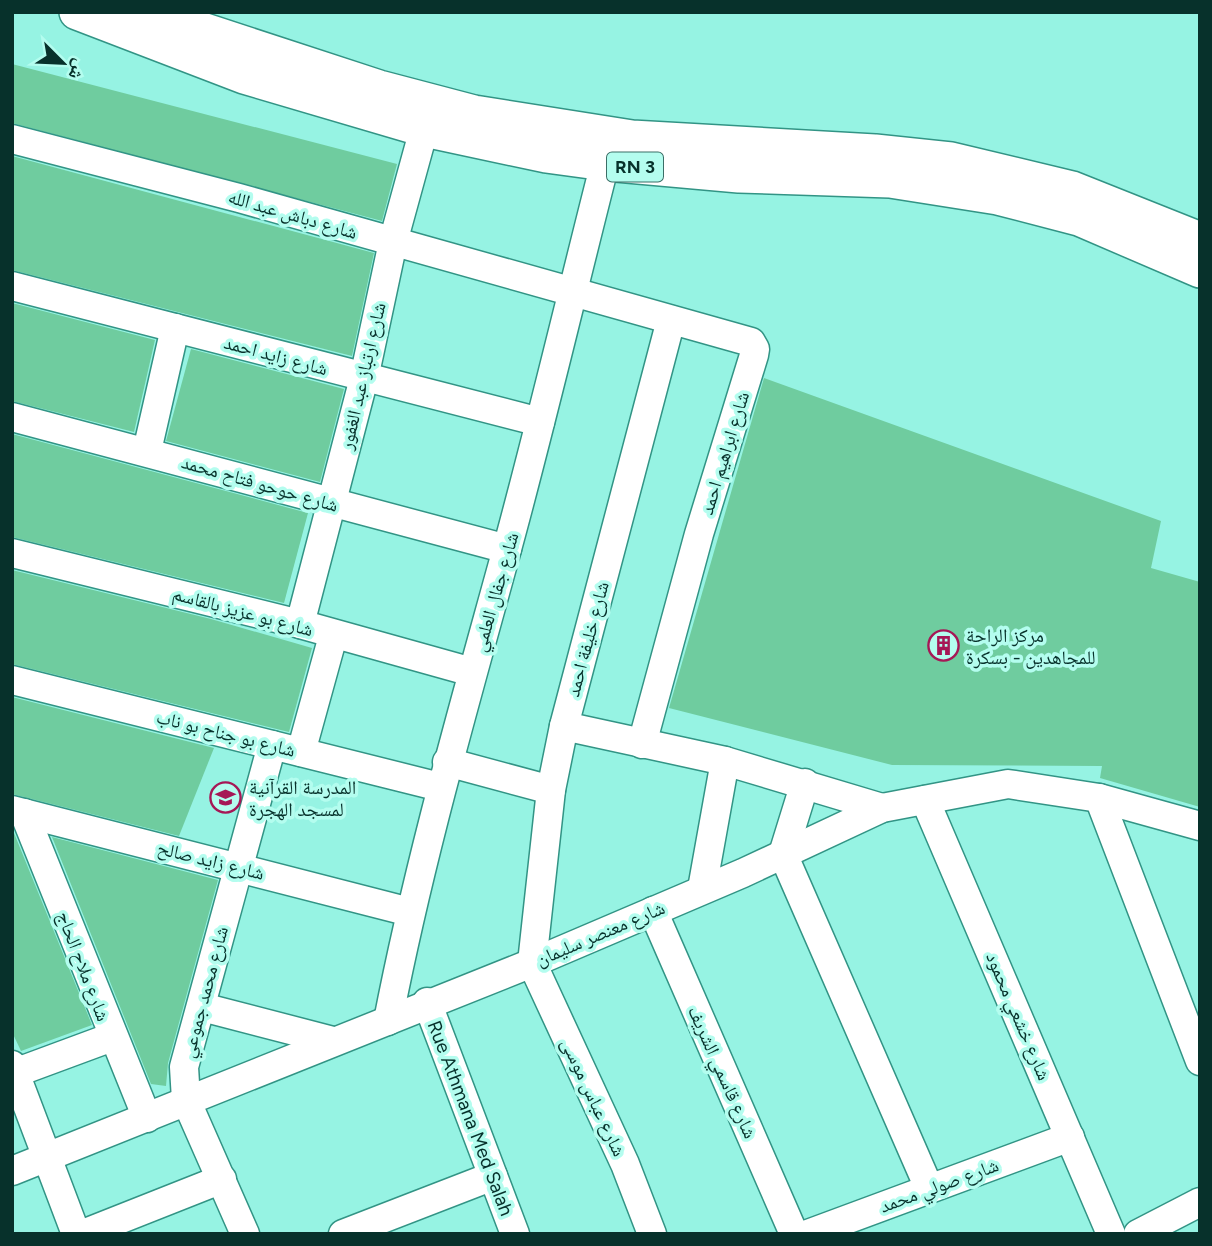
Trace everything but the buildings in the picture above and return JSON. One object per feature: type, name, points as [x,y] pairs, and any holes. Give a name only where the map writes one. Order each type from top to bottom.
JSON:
[{"type":"main road","name":"RN 3","points":[[77,12],[244,76],[425,129],[546,155],[605,163],[712,173],[890,180],[998,197],[1079,218],[1200,270]]},
{"type":"main road","name":"RN 3","points":[[147,12],[379,88],[474,113],[632,138],[875,152],[951,160],[1072,189],[1200,240]]},
{"type":"street","name":"شارع ارتباز عبد الغفور","points":[[300,624],[364,378],[393,242],[425,129]]},
{"type":"street","name":"شارع دباش عبد الله","points":[[12,139],[572,293]]},
{"type":"street","name":"شارع جفال العلمي","points":[[388,1021],[410,912],[444,775],[507,549],[605,163]]},
{"type":"street","name":"شارع زايد احمد","points":[[12,286],[540,422]]},
{"type":"street","name":"شارع ابراهيم احمد","points":[[572,293],[746,340],[755,349],[699,534],[642,744]]},
{"type":"street","name":"شارع خليفة احمد","points":[[532,963],[551,790],[564,726],[671,320]]},
{"type":"street","points":[[146,451],[175,328]]},
{"type":"street","name":"شارع حوحو فتاح محمد","points":[[12,417],[507,549]]},
{"type":"street","name":"شارع بو عزيز بالقاسم","points":[[12,553],[300,624],[332,636],[472,672]]},
{"type":"street","points":[[301,752],[332,636]]},
{"type":"street","name":"شارع بو جناح بو ناب","points":[[12,680],[301,752],[551,790]]},
{"type":"street","points":[[564,726],[725,761],[883,808]]},
{"type":"street","name":"شارع محمد جموعي","points":[[245,1234],[186,1100],[184,1067],[272,745]]},
{"type":"street","points":[[702,889],[725,761]]},
{"type":"street","points":[[805,783],[783,854],[929,1188]]},
{"type":"street","name":"شارع معنصر سليمان","points":[[12,1171],[388,1021],[427,1002],[532,963],[883,808],[1009,784],[1099,797],[1200,826]]},
{"type":"street","points":[[1099,797],[1200,1060]]},
{"type":"street","name":"شارع خشعي محمود","points":[[925,800],[1111,1234]]},
{"type":"street","name":"شارع زايد صالح","points":[[18,812],[410,912]]},
{"type":"street","name":"شارع ملاح الحاج","points":[[18,812],[147,1118]]},
{"type":"street","name":"شارع قاسمي الشريف","points":[[653,911],[794,1234]]},
{"type":"street","name":"شارع عباس موسى","points":[[532,963],[625,1164],[652,1234]]},
{"type":"street","name":"Rue Athmana Med Salah","points":[[427,1002],[515,1234]]},
{"type":"street","points":[[201,1007],[333,1041]]},
{"type":"street","points":[[76,1234],[13,1071],[112,1037]]},
{"type":"street","name":"شارع صولي محمد","points":[[808,1234],[1070,1137]]},
{"type":"street","points":[[344,1234],[493,1176]]},
{"type":"street","points":[[83,1234],[222,1179]]},
{"type":"street","points":[[1138,1234],[1200,1202]]},
{"type":"place","name":"مركز الراحة للمجاهدين - بسكرة","points":[[943,646]]},
{"type":"place","name":"المدرسة القرآنية لمسجد الهجرة","points":[[226,798]]}]
